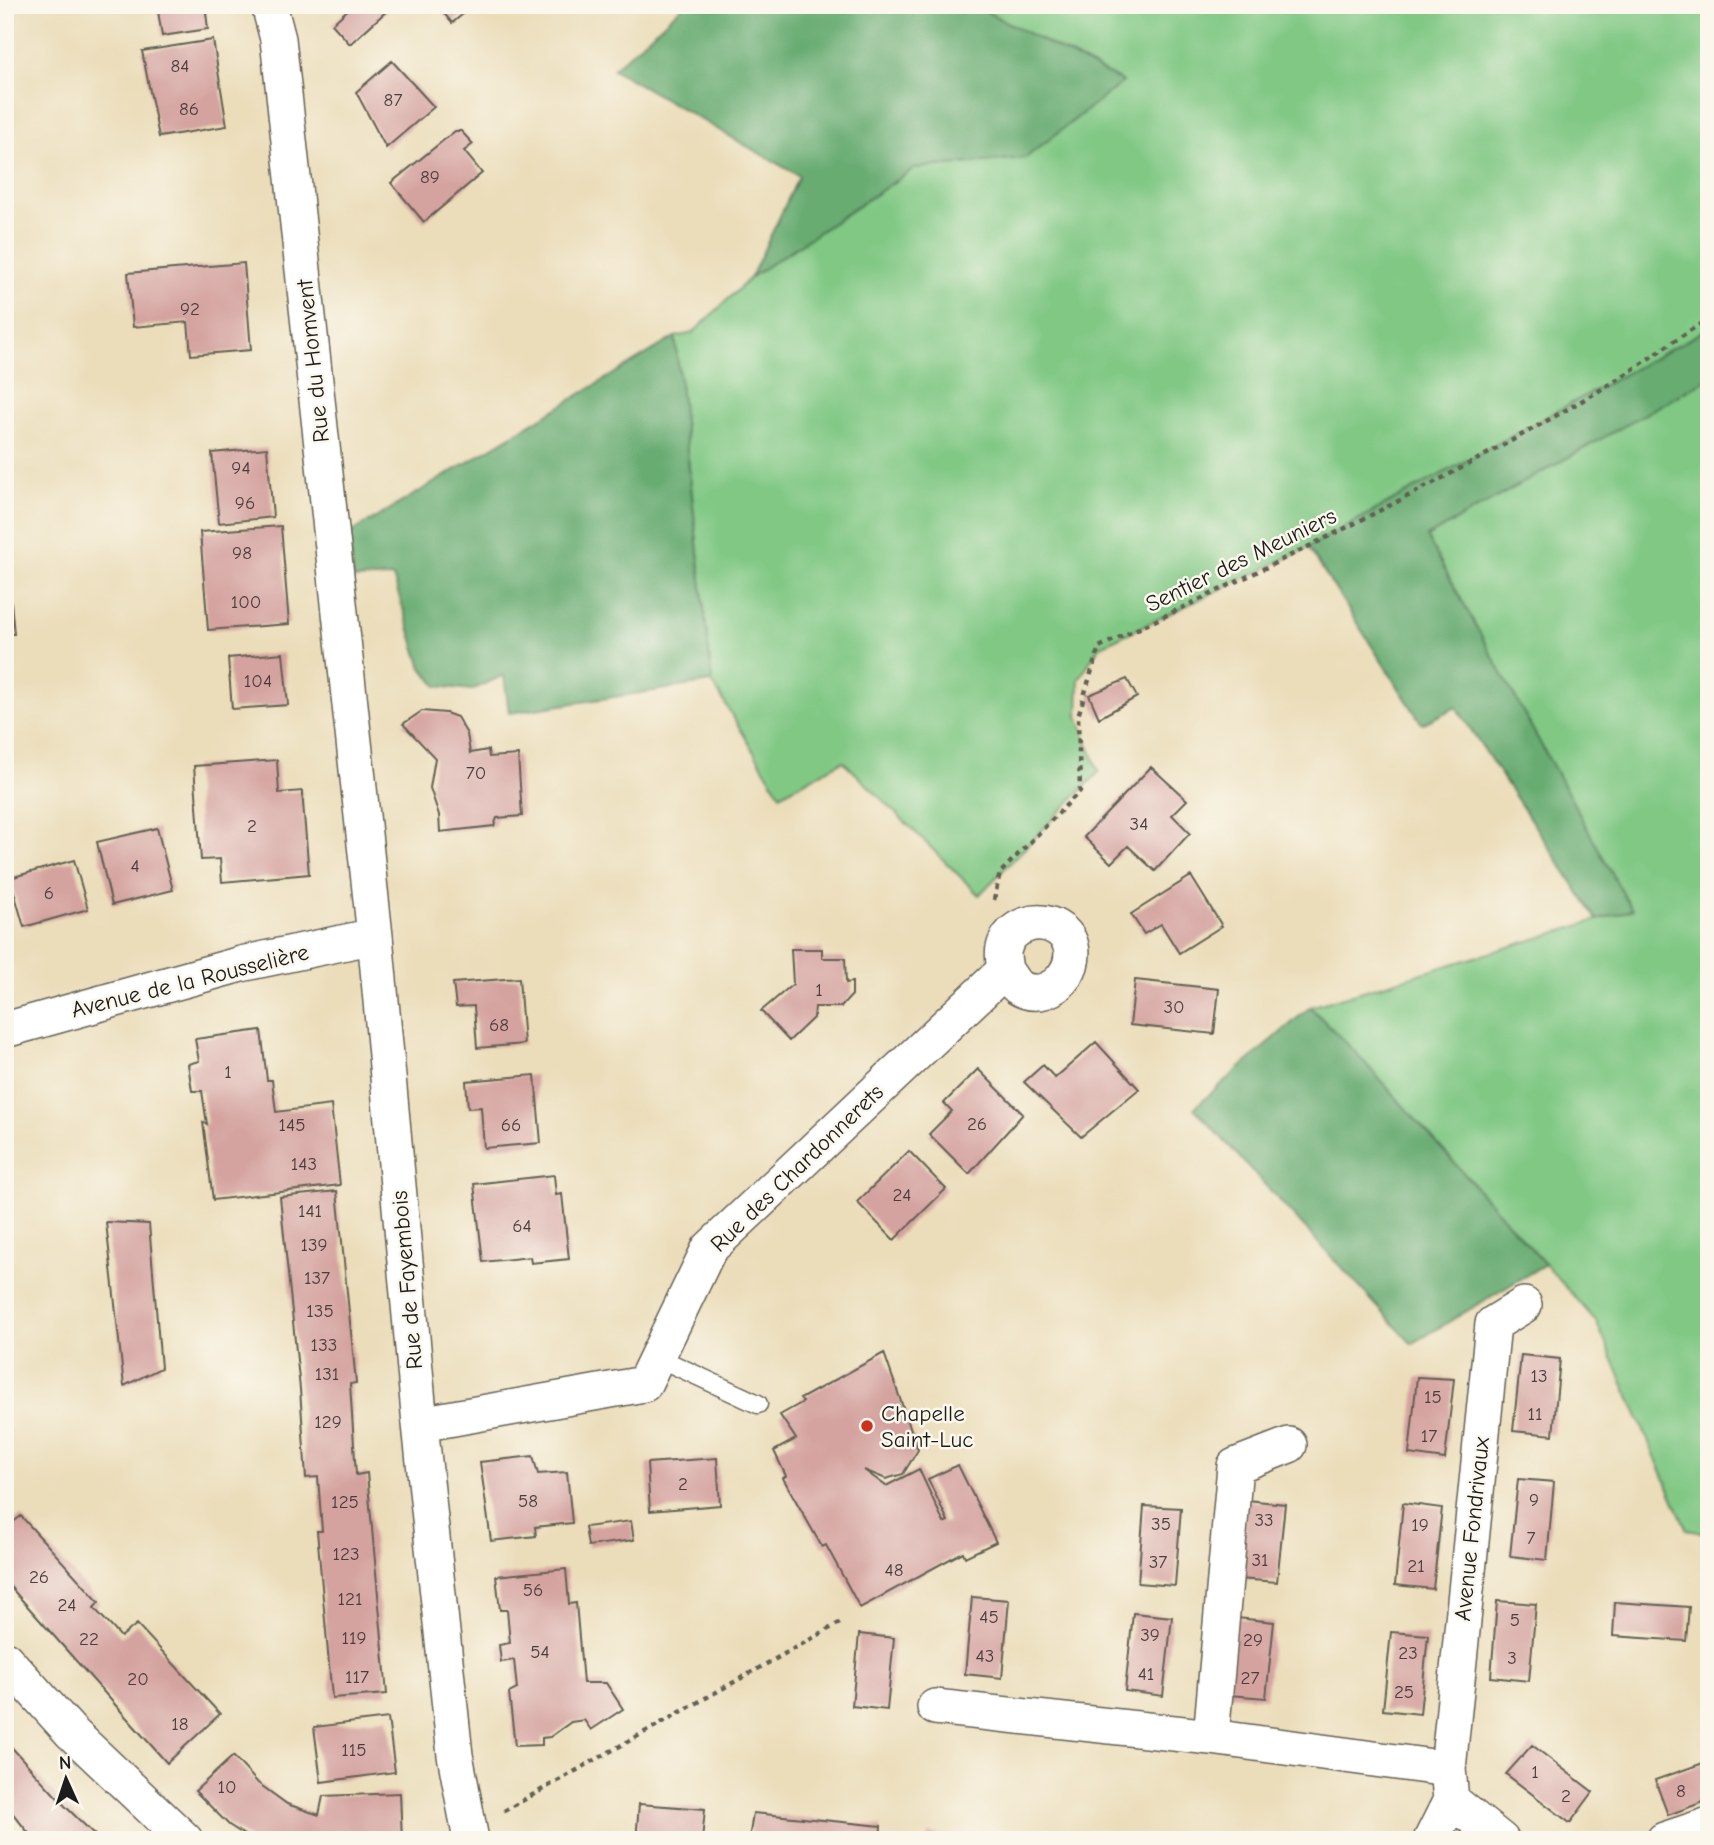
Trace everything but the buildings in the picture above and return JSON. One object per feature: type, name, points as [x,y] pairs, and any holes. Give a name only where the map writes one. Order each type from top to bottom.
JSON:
[{"type":"street","name":"Rue du Homvent","points":[[269,5],[278,39],[352,718]]},
{"type":"street","name":"Rue de Fayembois","points":[[352,718],[376,936],[420,1424],[455,1755],[471,1835]]},
{"type":"street","name":"Avenue de la Rousselière","points":[[5,1030],[241,964],[376,936]]},
{"type":"street","name":"Rue des Chardonnerets","points":[[420,1424],[644,1384],[709,1249],[1005,970]]},
{"type":"street","name":"Avenue Fondrivaux","points":[[1431,1840],[1449,1785],[1493,1324],[1524,1305]]},
{"type":"street","points":[[1211,1737],[1235,1466],[1289,1445]]},
{"type":"street","points":[[5,1659],[71,1732],[185,1840]]},
{"type":"street","points":[[935,1707],[1211,1737],[1449,1785],[1501,1840]]},
{"type":"street","points":[[1664,1840],[1709,1825]]},
{"type":"lane","points":[[657,1357],[758,1404]]},
{"type":"path","name":"Sentier des Meuniers","points":[[992,913],[1000,873],[1080,791],[1078,716],[1099,647],[1336,535],[1421,490],[1608,385],[1709,319]]},
{"type":"path","points":[[471,1835],[842,1621]]},
{"type":"green space","points":[[684,5],[973,5],[1123,82],[1025,158],[915,168],[751,277],[799,176],[613,69]]},
{"type":"green space","points":[[973,5],[1709,5],[1709,329],[1367,520],[1099,647],[1079,679],[1078,716],[1099,772],[979,895],[843,761],[780,795],[712,682],[675,337],[693,333],[751,277],[915,168],[1025,158],[1123,82]]},
{"type":"green space","points":[[1709,328],[1709,378],[1427,537],[1632,910],[1597,920],[1456,707],[1422,724],[1308,547]]},
{"type":"green space","points":[[675,337],[712,682],[509,713],[504,675],[472,690],[437,686],[422,668],[393,577],[354,579],[349,534]]},
{"type":"green space","points":[[1709,378],[1709,1534],[1687,1530],[1596,1321],[1355,1052],[1310,1007],[1631,910],[1426,537]]},
{"type":"green space","points":[[1310,1007],[1355,1052],[1545,1264],[1412,1344],[1194,1108]]},
{"type":"place","name":"Chapelle Saint-Luc","points":[[867,1426]]}]
